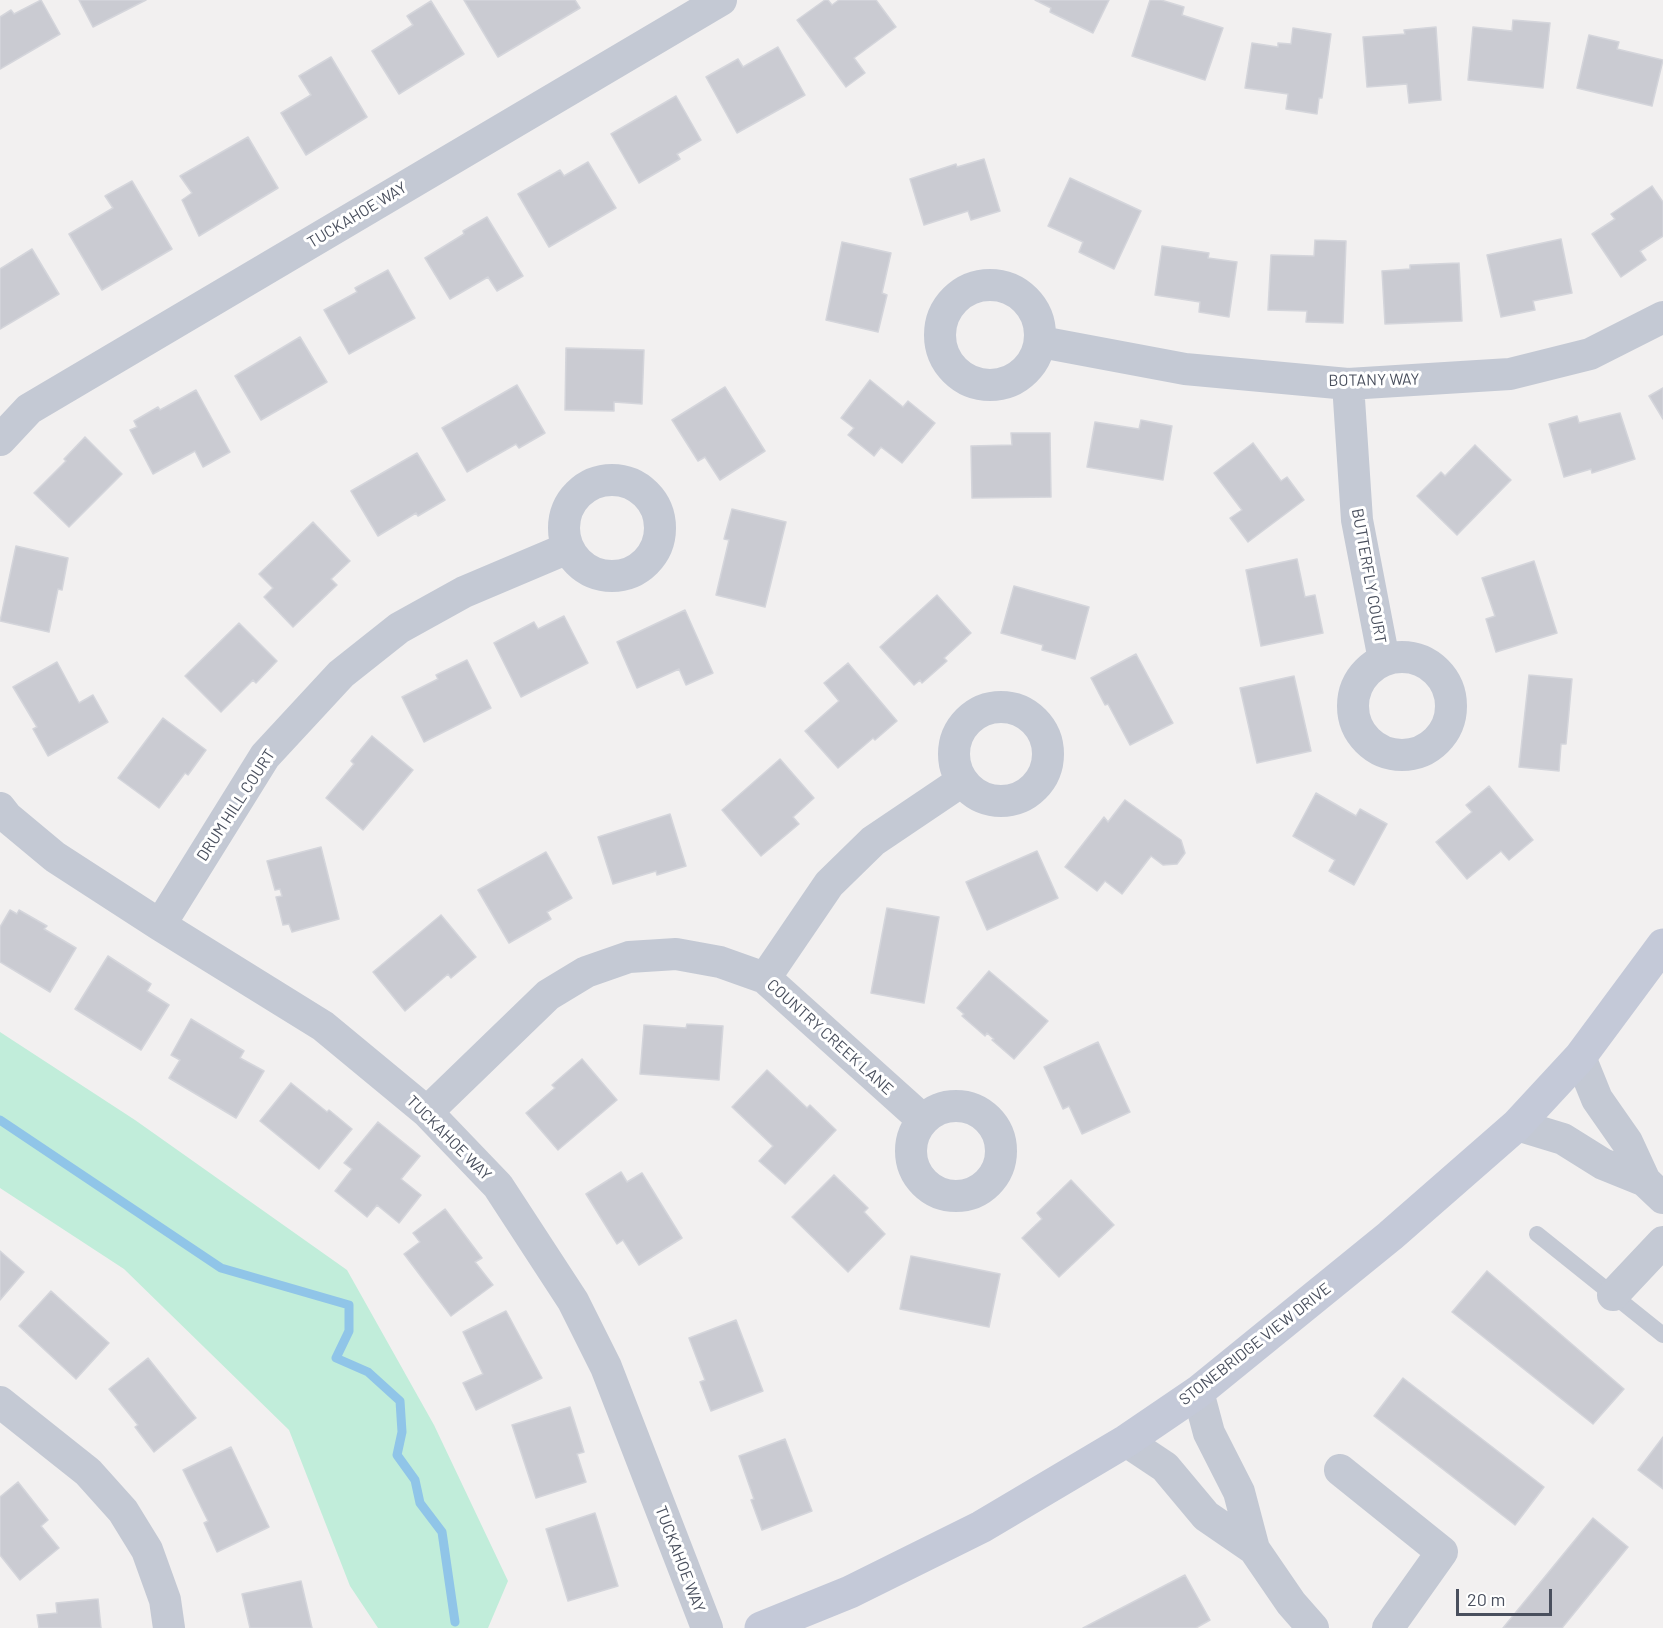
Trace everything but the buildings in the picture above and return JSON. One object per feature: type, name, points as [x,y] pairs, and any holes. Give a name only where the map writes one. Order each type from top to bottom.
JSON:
[{"type":"street","name":"TUCKAHOE WAY","points":[[0,440],[29,409],[721,0]]},
{"type":"street","name":"BOTANY WAY","points":[[1041,342],[1185,369],[1348,384],[1510,374],[1590,354],[1663,317]]},
{"type":"street","name":"BUTTERFLY COURT","points":[[1348,384],[1357,520],[1384,660]]},
{"type":"street","name":"DRUM HILL COURT","points":[[160,925],[265,756],[341,674],[399,628],[464,592],[568,548]]},
{"type":"street","points":[[765,978],[829,884],[873,841],[962,781]]},
{"type":"street","name":"TUCKAHOE WAY","points":[[0,808],[7,817],[55,857],[323,1026],[428,1112],[498,1186],[573,1301],[606,1367],[706,1628]]},
{"type":"street","name":"STONEBRIDGE VIEW DRIVE","points":[[761,1628],[850,1592],[981,1527],[1126,1441],[1198,1392],[1390,1236],[1517,1125],[1580,1057],[1663,945]]},
{"type":"street","name":"COUNTRY CREEK LANE","points":[[428,1112],[548,995],[586,972],[629,957],[676,954],[720,962],[765,978],[923,1120]]},
{"type":"street","points":[[1580,1057],[1597,1099],[1627,1142],[1654,1190]]},
{"type":"street","points":[[1517,1125],[1563,1139],[1603,1164],[1654,1190]]},
{"type":"street","points":[[1613,1295],[1663,1242]]},
{"type":"street","points":[[1198,1392],[1209,1433],[1239,1492],[1254,1549],[1291,1603],[1313,1628]]},
{"type":"street","points":[[0,1402],[88,1472],[123,1511],[147,1550],[165,1600],[169,1628]]},
{"type":"street","points":[[1126,1441],[1164,1467],[1206,1516],[1254,1549]]},
{"type":"street","points":[[1340,1470],[1442,1552],[1388,1628]]},
{"type":"lane","points":[[1537,1234],[1663,1335]]},
{"type":"green space","points":[[0,1032],[135,1120],[347,1270],[434,1425],[508,1581],[488,1628],[378,1628],[350,1586],[289,1430],[124,1269],[0,1188]]},
{"type":"waterway","points":[[0,1120],[221,1268],[349,1305],[349,1331],[336,1358],[368,1372],[400,1401],[402,1432],[397,1455],[415,1480],[420,1503],[442,1532],[455,1622]]}]
